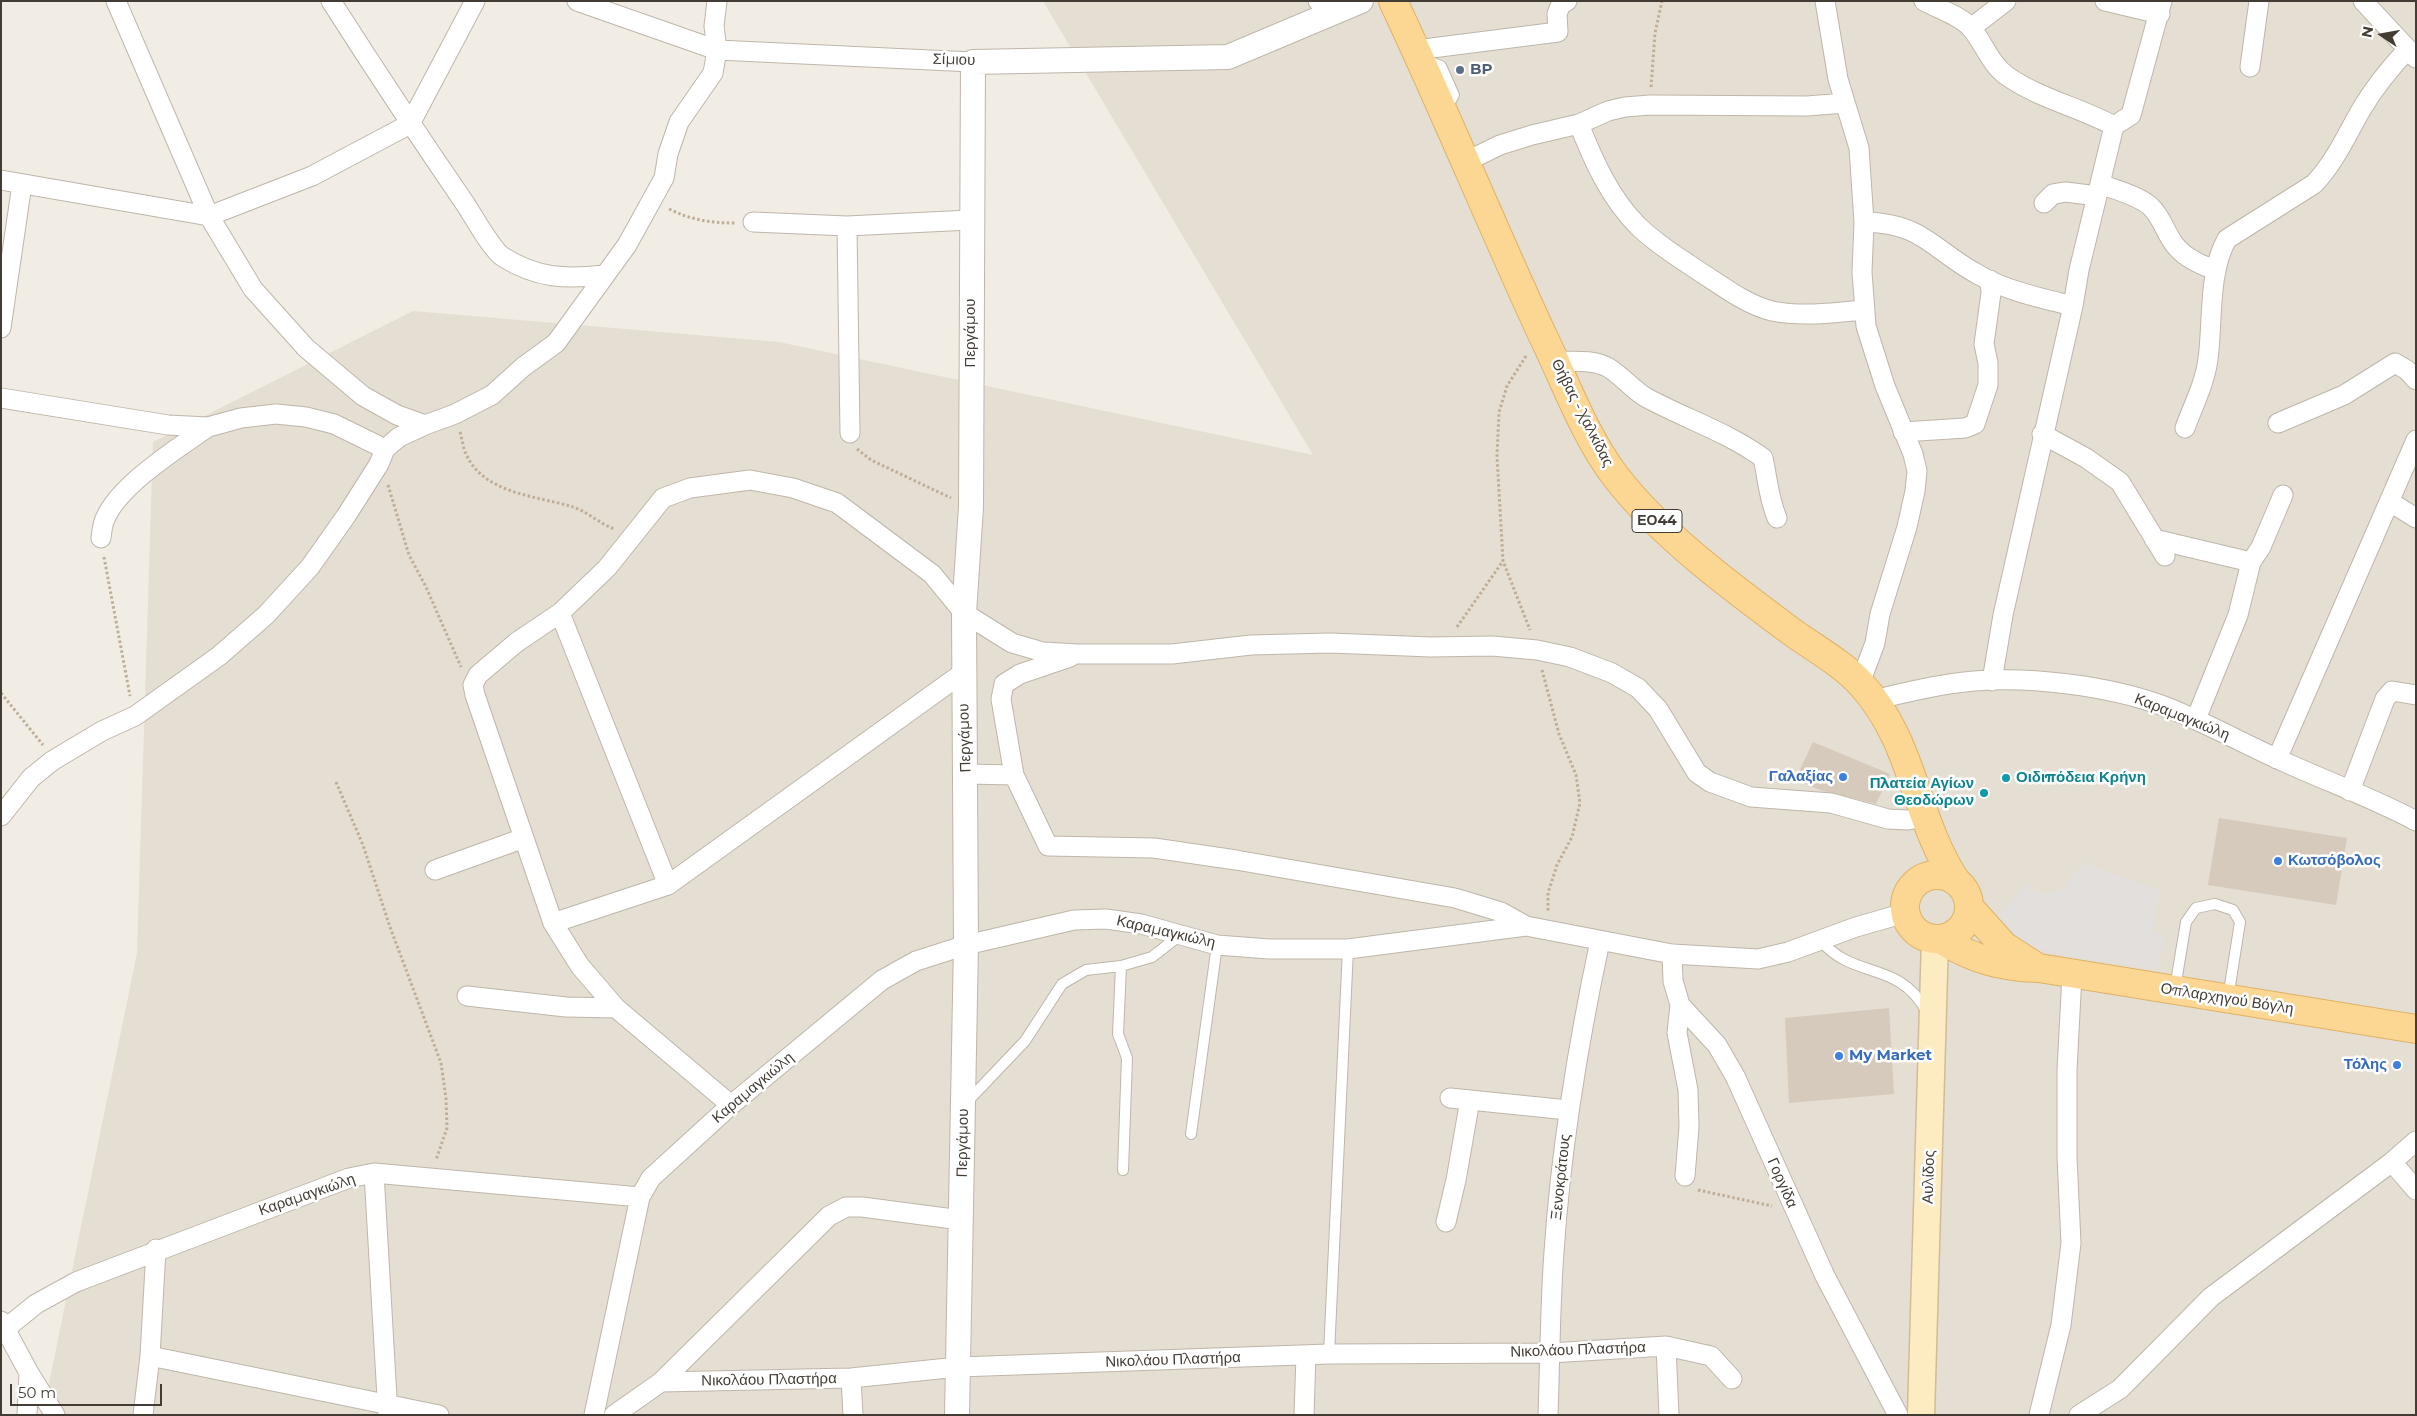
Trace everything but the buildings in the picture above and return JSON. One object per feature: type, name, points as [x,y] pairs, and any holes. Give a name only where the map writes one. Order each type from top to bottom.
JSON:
[{"type":"main road","name":"Θήβας - Χαλκίδας","points":[[1393,1],[1555,361],[1591,437],[1615,476],[1680,544],[1867,692],[1885,716],[1906,757],[1938,852],[1956,880]]},
{"type":"main road","name":"Θήβας - Χαλκίδας","points":[[1912,885],[1925,817]]},
{"type":"main road","points":[[1912,885],[1929,875],[1938,874],[1956,880]]},
{"type":"main road","name":"ΕΟ44","points":[[1956,880],[1968,897],[1969,907]]},
{"type":"main road","name":"ΕΟ44","points":[[1905,913],[1907,894],[1912,885]]},
{"type":"main road","points":[[1905,913],[1908,921],[1919,934],[1938,939],[1950,936],[1964,925],[1969,907]]},
{"type":"main road","name":"Οπλαρχηγού Βόγλη","points":[[1969,907],[2004,946],[2038,968]]},
{"type":"main road","name":"Οπλαρχηγού Βόγλη","points":[[1938,939],[1958,950],[2010,967],[2038,968],[2416,1029]]},
{"type":"main road","name":"Αυλίδος","points":[[1921,1415],[1933,1025],[1938,939]]},
{"type":"street","points":[[116,1],[209,216],[253,289],[306,348],[363,396],[397,415],[425,424]]},
{"type":"street","points":[[331,1],[410,124],[500,256],[525,269],[550,277],[576,278],[606,275]]},
{"type":"street","points":[[1,180],[209,216],[312,176],[410,124],[475,1]]},
{"type":"street","name":"Σίμιου","points":[[577,1],[717,50],[973,62],[1228,57],[1324,7],[1361,1]]},
{"type":"street","points":[[1,816],[31,778],[52,761],[102,731],[135,716],[219,656],[266,615],[310,567],[382,457],[399,437],[425,424],[455,414],[492,395],[523,367],[556,343],[634,234],[664,178],[668,154],[679,122],[713,73],[717,50],[714,26],[716,1]]},
{"type":"street","points":[[1418,54],[1558,32],[1557,14],[1561,4],[1567,1]]},
{"type":"street","points":[[1825,1],[1838,79],[1858,148],[1864,222],[1863,310],[1875,358],[1917,471],[1916,492],[1880,614],[1867,692]]},
{"type":"street","points":[[1971,28],[2006,1]]},
{"type":"street","points":[[1992,681],[2003,615],[2042,434],[2114,126],[2131,115],[2161,8],[2105,1]]},
{"type":"street","points":[[2250,67],[2259,1]]},
{"type":"street","points":[[2185,428],[2208,362],[2216,270],[2221,250],[2227,239],[2314,184],[2343,145],[2361,110],[2392,67],[2412,54],[2363,1]]},
{"type":"street","points":[[1930,3],[1971,28],[1988,57],[2006,75],[2039,96],[2088,112],[2114,126]]},
{"type":"street","name":"Περγάμου","points":[[957,1415],[966,945],[967,774],[964,612],[971,507],[970,220],[973,62]]},
{"type":"street","points":[[1465,162],[1500,145],[1524,137],[1579,124],[1608,111],[1624,107],[1650,105],[1798,106],[1845,103]]},
{"type":"street","points":[[1579,124],[1592,157],[1610,191],[1638,225],[1667,250],[1735,296],[1770,310],[1790,314],[1863,310]]},
{"type":"street","points":[[1,328],[22,184]]},
{"type":"street","points":[[2044,204],[2053,194],[2099,190],[2148,204],[2165,225],[2172,241],[2180,251],[2201,265],[2216,270]]},
{"type":"street","points":[[753,222],[847,226],[970,220]]},
{"type":"street","points":[[1864,222],[1888,222],[1911,229],[1990,280],[2031,296],[2073,306]]},
{"type":"street","points":[[847,226],[850,432]]},
{"type":"street","points":[[1903,432],[1965,428],[1975,424],[1988,385],[1988,363],[1984,344],[1991,293],[1990,280]]},
{"type":"street","points":[[1555,361],[1588,362],[1605,366],[1646,398],[1693,421],[1721,431],[1748,447],[1763,458],[1769,498],[1777,518]]},
{"type":"street","points":[[2278,422],[2344,395],[2395,363],[2416,380]]},
{"type":"street","points":[[1,398],[168,425],[208,427],[241,418],[276,414],[306,417],[334,424],[382,457]]},
{"type":"street","points":[[100,538],[104,519],[114,504],[132,484],[208,427]]},
{"type":"street","points":[[2042,434],[2086,458],[2120,482],[2165,556]]},
{"type":"street","points":[[2277,759],[2360,564],[2390,502],[2416,440]]},
{"type":"street","points":[[731,1105],[616,1008],[580,966],[553,923],[473,685],[478,675],[517,642],[560,613],[607,568],[663,498],[690,488],[750,480],[793,488],[837,503],[932,574],[964,612],[1012,643],[1043,652],[1172,654],[1251,645],[1330,643],[1440,647],[1492,646],[1537,650],[1570,657],[1612,673],[1638,688],[1658,709],[1697,774],[1710,782],[1751,797],[1831,803],[1888,819],[1908,820],[1925,817]]},
{"type":"street","points":[[2196,719],[2238,615],[2251,562],[2261,547],[2283,495]]},
{"type":"street","points":[[2390,502],[2416,518]]},
{"type":"street","points":[[2154,539],[2251,562]]},
{"type":"street","points":[[560,613],[668,885]]},
{"type":"street","points":[[1078,654],[1020,674],[1004,684],[1000,700],[1014,775],[1048,846],[1154,848],[1236,860],[1455,898],[1501,912],[1526,926],[1672,954],[1758,959],[1788,952],[1856,927],[1905,913]]},
{"type":"street","points":[[553,923],[668,885],[964,672]]},
{"type":"street","name":"Καραμαγκιώλη","points":[[1867,692],[1925,688],[1975,681],[2029,682],[2097,689],[2152,702],[2196,719],[2277,759],[2383,804],[2416,821]]},
{"type":"street","points":[[2350,790],[2385,699],[2392,691],[2416,695]]},
{"type":"street","points":[[967,774],[1014,775]]},
{"type":"street","points":[[435,870],[524,838]]},
{"type":"street","name":"Καραμαγκιώλη","points":[[3,1325],[76,1282],[156,1249],[349,1178],[374,1174],[640,1197],[651,1178],[731,1105],[882,980],[916,962],[966,945],[1074,920],[1106,919],[1142,924],[1179,936],[1217,945],[1268,949],[1348,949],[1526,926]]},
{"type":"street","name":"Ξενοκράτους","points":[[1548,1415],[1553,1253],[1568,1110],[1600,941]]},
{"type":"street","name":"Γοργίδα","points":[[1672,954],[1673,981],[1680,1005],[1717,1045],[1735,1076],[1825,1276],[1898,1415]]},
{"type":"street","points":[[2039,1415],[2061,1325],[2070,1243],[2067,1157],[2067,1070],[2072,975]]},
{"type":"street","points":[[467,996],[566,1007],[616,1008]]},
{"type":"street","points":[[1680,1005],[1677,1033],[1688,1099],[1689,1127],[1685,1176]]},
{"type":"street","points":[[1450,1098],[1568,1110]]},
{"type":"street","points":[[1446,1222],[1456,1180],[1470,1100]]},
{"type":"street","points":[[2079,1415],[2120,1389],[2211,1297],[2392,1162],[2416,1141]]},
{"type":"street","points":[[2392,1162],[2416,1190]]},
{"type":"street","points":[[374,1174],[388,1410]]},
{"type":"street","points":[[594,1415],[640,1197]]},
{"type":"street","points":[[614,1415],[661,1382],[829,1216],[846,1207],[862,1207],[961,1220]]},
{"type":"street","points":[[143,1415],[150,1356],[156,1249]]},
{"type":"street","points":[[3,1325],[29,1373],[55,1415]]},
{"type":"street","points":[[1666,1346],[1669,1415]]},
{"type":"street","name":"Νικολάου Πλαστήρα","points":[[661,1382],[851,1378],[958,1367],[1329,1354],[1550,1353],[1666,1346],[1711,1356],[1732,1379]]},
{"type":"street","points":[[1304,1415],[1306,1355]]},
{"type":"street","points":[[150,1356],[388,1410],[439,1415]]},
{"type":"street","points":[[27,1415],[29,1373]]},
{"type":"street","points":[[851,1378],[853,1415]]},
{"type":"lane","points":[[2174,990],[2186,922],[2196,908],[2215,904],[2233,910],[2240,922],[2228,998]]},
{"type":"lane","points":[[964,1105],[1025,1041],[1062,984],[1086,970],[1121,966],[1152,957],[1179,936]]},
{"type":"lane","points":[[1820,940],[1830,952],[1846,962],[1883,972],[1905,984],[1923,1006],[1933,1025]]},
{"type":"lane","points":[[1191,1134],[1217,945]]},
{"type":"lane","points":[[1329,1354],[1348,949]]},
{"type":"lane","points":[[1121,966],[1118,1034],[1127,1058],[1123,1170]]},
{"type":"path","points":[[1650,105],[1655,33],[1662,1]]},
{"type":"path","points":[[652,202],[687,218],[716,223],[753,222]]},
{"type":"path","points":[[455,414],[466,455],[479,474],[502,487],[532,497],[572,506],[602,524],[632,536]]},
{"type":"path","points":[[850,432],[857,451],[871,460],[971,507]]},
{"type":"path","points":[[382,457],[409,555],[426,587],[475,695]]},
{"type":"path","points":[[100,538],[135,716]]},
{"type":"path","points":[[1440,647],[1460,624],[1503,560]]},
{"type":"path","points":[[1,693],[40,740],[52,761]]},
{"type":"path","points":[[336,782],[363,845],[390,927],[441,1063],[446,1098],[447,1128],[430,1178]]},
{"type":"path","points":[[1685,1176],[1688,1186],[1703,1192],[1796,1212]]},
{"type":"shaded area","points":[[1043,1],[2416,1],[2416,1415],[40,1415],[45,1403],[137,953],[153,442],[413,311],[779,342],[1313,455]]},
{"type":"shaded area","points":[[2084,862],[2160,891],[2152,932],[2165,935],[2158,969],[2064,956],[2042,950],[2025,944],[1996,918],[2027,883],[2038,892],[2050,893],[2065,888]]},
{"type":"place","name":"BP","points":[[1460,70]]},
{"type":"place","name":"Γαλαξίας","points":[[1843,777]]},
{"type":"place","name":"Οιδιπόδεια Κρήνη","points":[[2006,778]]},
{"type":"place","name":"Πλατεία Αγίων Θεοδώρων","points":[[1984,793]]},
{"type":"place","name":"Κωτσόβολος","points":[[2278,861]]},
{"type":"place","name":"My Market","points":[[1839,1056]]},
{"type":"place","name":"Τόλης","points":[[2397,1065]]}]
